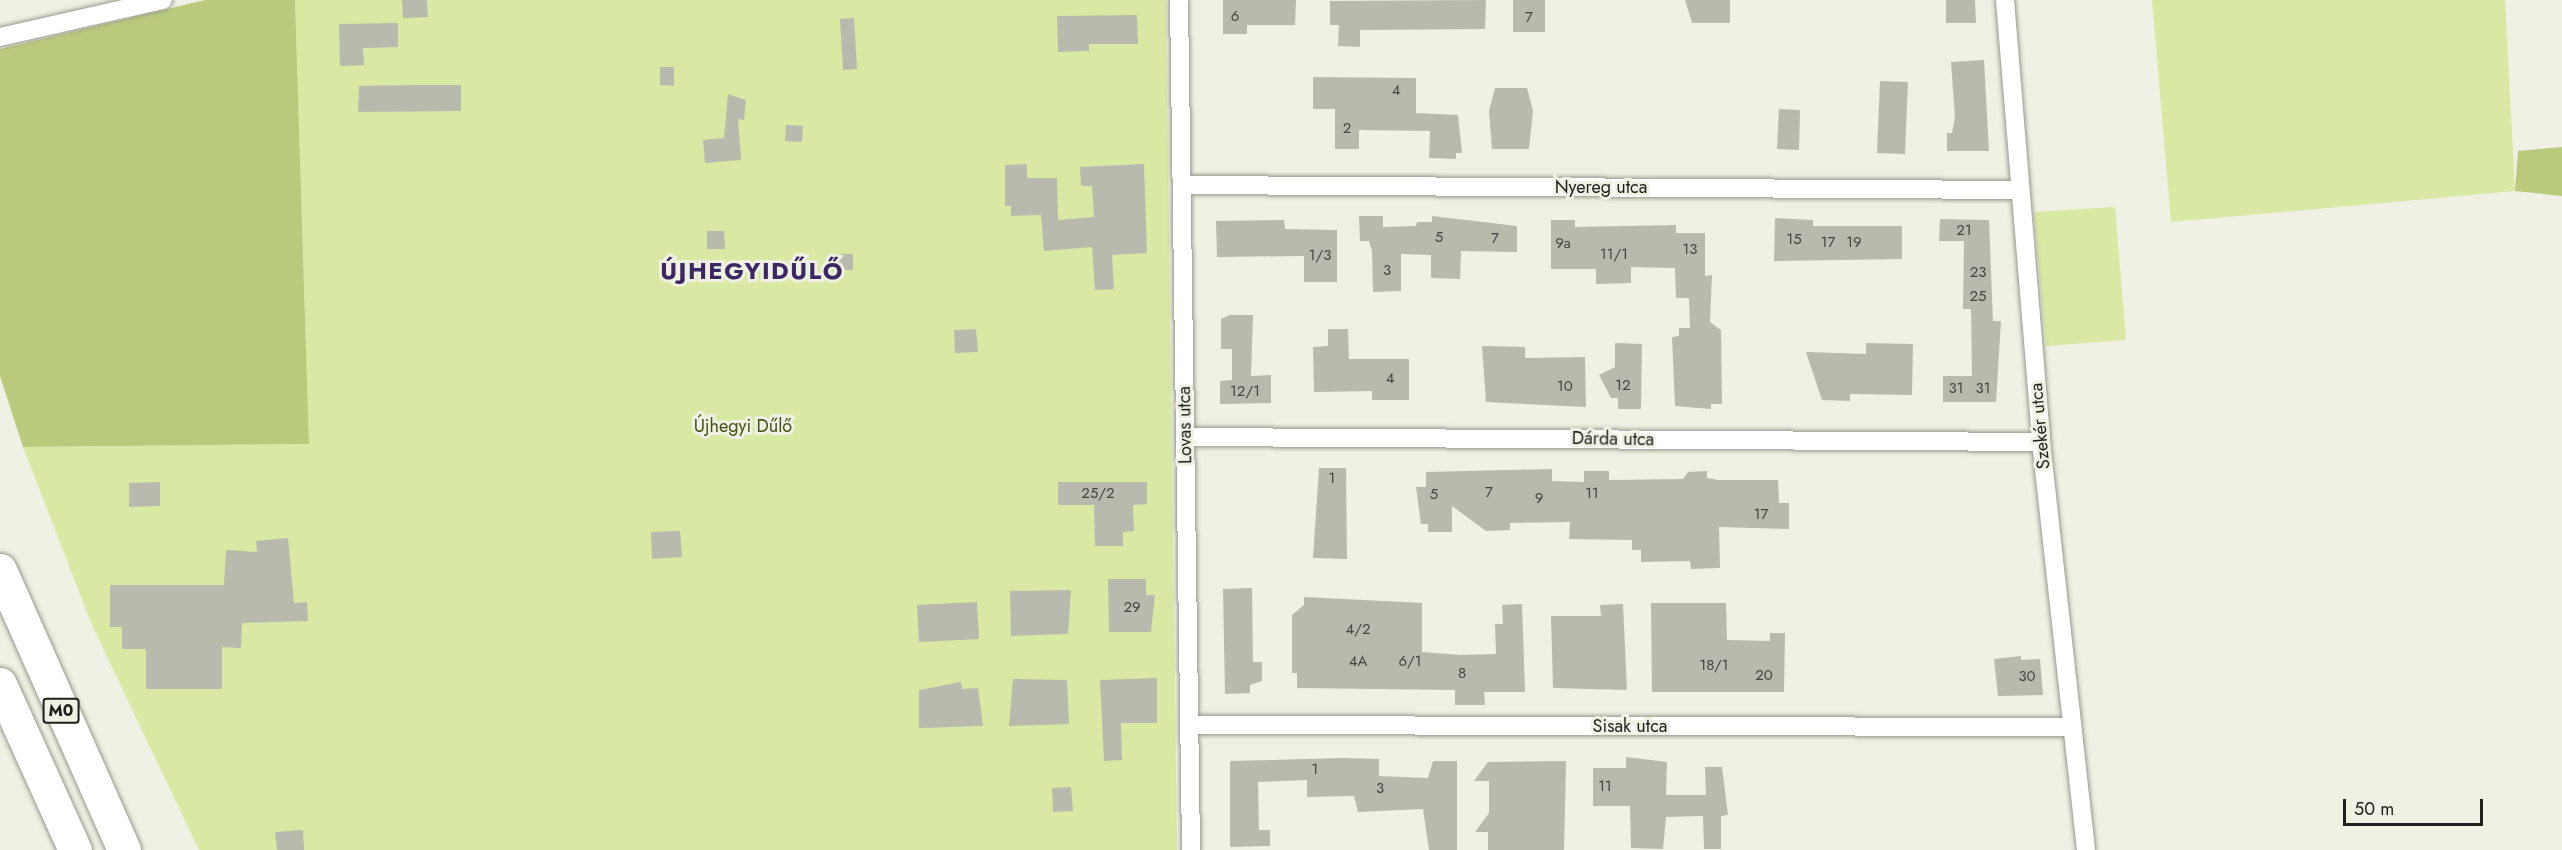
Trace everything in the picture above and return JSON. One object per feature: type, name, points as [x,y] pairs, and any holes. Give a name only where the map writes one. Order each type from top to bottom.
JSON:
[{"type":"highway","name":"M0","points":[[0,570],[124,850]]},
{"type":"highway","name":"M0","points":[[0,684],[75,850]]},
{"type":"street","points":[[0,37],[163,0]]},
{"type":"street","name":"Lovas utca","points":[[1179,0],[1191,850]]},
{"type":"street","name":"Szekér utca","points":[[2005,0],[2040,442],[2086,850]]},
{"type":"street","name":"Nyereg utca","points":[[1182,185],[2020,190]]},
{"type":"street","name":"Dárda utca","points":[[1185,438],[2040,442]]},
{"type":"street","name":"Sisak utca","points":[[1189,725],[2071,727]]},
{"type":"green space","points":[[205,0],[295,0],[309,444],[23,447],[0,376],[0,49]]},
{"type":"green space","name":"Újhegyi Dűlő","points":[[295,0],[1166,0],[1177,850],[199,850],[92,625],[23,447],[309,444]]},
{"type":"green space","points":[[2152,0],[2505,0],[2515,191],[2171,222]]},
{"type":"green space","points":[[2562,147],[2562,196],[2515,191],[2518,151]]},
{"type":"green space","points":[[2115,207],[2126,340],[2046,346],[2034,212]]},
{"type":"building","points":[[402,0],[427,0],[428,17],[403,18]]},
{"type":"building","points":[[1223,0],[1296,0],[1295,25],[1247,25],[1247,34],[1223,34]]},
{"type":"building","points":[[1486,0],[1485,29],[1360,30],[1360,47],[1338,46],[1339,25],[1330,25],[1330,1]]},
{"type":"building","points":[[1513,0],[1545,0],[1545,32],[1513,32]]},
{"type":"building","points":[[1685,0],[1730,0],[1730,23],[1692,23]]},
{"type":"building","points":[[1946,0],[1975,0],[1976,23],[1946,23]]},
{"type":"building","points":[[1137,15],[1138,44],[1089,44],[1089,51],[1058,52],[1057,16]]},
{"type":"building","points":[[854,18],[857,69],[843,70],[840,19]]},
{"type":"building","points":[[398,23],[398,47],[363,48],[364,65],[340,66],[339,24]]},
{"type":"building","points":[[1984,60],[1989,151],[1947,151],[1947,133],[1952,133],[1955,117],[1951,62]]},
{"type":"building","points":[[660,67],[674,67],[674,86],[660,85]]},
{"type":"building","points":[[1313,77],[1416,78],[1416,113],[1458,115],[1462,153],[1456,153],[1456,159],[1429,158],[1430,131],[1359,130],[1359,149],[1335,149],[1335,109],[1313,109]]},
{"type":"building","points":[[1880,81],[1908,82],[1905,154],[1877,153]]},
{"type":"building","points":[[461,85],[461,111],[358,112],[359,86]]},
{"type":"building","points":[[1495,88],[1527,88],[1533,111],[1529,149],[1492,149],[1489,111]]},
{"type":"building","points":[[728,94],[746,100],[744,120],[738,119],[741,160],[705,163],[703,140],[724,138]]},
{"type":"building","points":[[1779,109],[1800,110],[1799,150],[1777,149]]},
{"type":"building","points":[[786,125],[803,126],[802,142],[785,141]]},
{"type":"building","points":[[1027,164],[1027,178],[1057,178],[1058,220],[1094,217],[1092,186],[1081,186],[1080,167],[1144,164],[1147,253],[1112,255],[1114,289],[1095,290],[1092,247],[1044,251],[1041,215],[1011,216],[1011,206],[1005,206],[1005,165]]},
{"type":"building","points":[[1359,216],[1383,216],[1383,227],[1416,226],[1417,222],[1432,222],[1432,216],[1517,226],[1517,252],[1461,251],[1460,279],[1431,278],[1431,255],[1401,254],[1401,291],[1373,292],[1372,251],[1369,241],[1360,241]]},
{"type":"building","points":[[1775,218],[1813,220],[1813,226],[1902,226],[1902,259],[1774,261]]},
{"type":"building","points":[[1940,219],[1989,220],[1993,321],[2001,321],[1996,402],[1943,402],[1943,376],[1972,376],[1971,309],[1963,309],[1964,241],[1939,241]]},
{"type":"building","points":[[1284,220],[1285,229],[1337,230],[1337,282],[1304,282],[1304,256],[1217,257],[1216,221]]},
{"type":"building","points":[[1551,220],[1575,220],[1575,227],[1676,225],[1676,233],[1705,233],[1705,276],[1712,275],[1710,322],[1721,330],[1722,404],[1711,404],[1711,409],[1675,406],[1672,337],[1679,336],[1679,328],[1690,328],[1689,298],[1676,298],[1675,268],[1631,267],[1631,283],[1596,284],[1596,269],[1551,269]]},
{"type":"building","points":[[707,231],[724,231],[725,249],[707,249]]},
{"type":"building","points":[[835,254],[853,254],[853,270],[835,270]]},
{"type":"building","points":[[1230,315],[1253,315],[1251,376],[1271,375],[1271,403],[1220,404],[1220,381],[1232,380],[1232,349],[1221,349],[1221,319]]},
{"type":"building","points":[[976,329],[978,352],[955,353],[954,330]]},
{"type":"building","points":[[1328,329],[1348,329],[1349,359],[1409,359],[1409,400],[1372,400],[1372,391],[1314,392],[1313,347],[1328,346]]},
{"type":"building","points":[[1615,343],[1642,344],[1641,409],[1618,409],[1618,398],[1611,398],[1599,375],[1615,367]]},
{"type":"building","points":[[1866,343],[1913,344],[1912,395],[1850,394],[1850,401],[1822,400],[1806,352],[1866,354]]},
{"type":"building","points":[[1482,346],[1525,347],[1525,358],[1585,357],[1586,407],[1486,402]]},
{"type":"building","points":[[1319,468],[1346,468],[1347,559],[1313,558]]},
{"type":"building","points":[[1552,469],[1552,481],[1584,482],[1584,471],[1609,471],[1609,480],[1683,479],[1688,472],[1707,471],[1707,478],[1718,480],[1778,480],[1779,503],[1789,503],[1789,529],[1719,527],[1720,568],[1691,569],[1690,561],[1641,562],[1641,550],[1632,550],[1632,540],[1569,539],[1570,522],[1510,523],[1510,530],[1486,531],[1452,506],[1452,532],[1428,532],[1428,524],[1421,524],[1416,487],[1426,487],[1426,472]]},
{"type":"building","points":[[160,482],[160,506],[129,507],[129,483]]},
{"type":"building","points":[[1058,482],[1147,482],[1147,504],[1133,505],[1134,531],[1123,532],[1123,546],[1095,546],[1094,505],[1058,505]]},
{"type":"building","points":[[680,531],[682,557],[652,559],[651,532]]},
{"type":"building","points":[[288,538],[294,603],[307,602],[308,621],[242,623],[241,648],[222,647],[222,689],[146,689],[146,649],[122,649],[122,627],[110,627],[110,585],[224,585],[226,550],[257,552],[256,541]]},
{"type":"building","points":[[1108,579],[1146,579],[1146,595],[1155,595],[1151,632],[1109,632]]},
{"type":"building","points":[[1252,588],[1253,662],[1262,662],[1262,681],[1250,685],[1250,693],[1225,694],[1223,589]]},
{"type":"building","points":[[1071,590],[1068,634],[1011,636],[1010,591]]},
{"type":"building","points":[[1304,597],[1422,603],[1422,652],[1462,655],[1496,654],[1495,624],[1503,624],[1502,605],[1522,604],[1525,692],[1484,692],[1485,705],[1455,705],[1455,690],[1297,688],[1297,673],[1292,673],[1292,615],[1304,605]]},
{"type":"building","points":[[977,602],[979,639],[919,642],[917,605]]},
{"type":"building","points":[[1651,603],[1726,603],[1727,640],[1770,641],[1770,633],[1785,633],[1784,692],[1652,692]]},
{"type":"building","points":[[1623,604],[1627,690],[1553,688],[1551,616],[1601,616],[1600,605]]},
{"type":"building","points":[[2021,656],[2021,660],[2040,659],[2043,695],[1998,696],[1994,659]]},
{"type":"building","points":[[1157,678],[1157,723],[1121,723],[1122,760],[1104,761],[1100,680]]},
{"type":"building","points":[[1013,679],[1067,680],[1069,724],[1009,726]]},
{"type":"building","points":[[961,682],[962,689],[978,688],[983,726],[919,728],[919,690]]},
{"type":"building","points":[[1626,757],[1667,762],[1666,795],[1706,795],[1705,767],[1722,767],[1728,815],[1721,816],[1721,849],[1704,849],[1703,816],[1666,817],[1663,849],[1631,848],[1630,806],[1593,806],[1593,768],[1626,768]]},
{"type":"building","points":[[1379,759],[1379,776],[1428,778],[1433,761],[1457,761],[1457,850],[1429,850],[1423,809],[1358,812],[1354,796],[1307,797],[1307,780],[1258,782],[1259,830],[1270,830],[1270,846],[1230,847],[1230,761]]},
{"type":"building","points":[[1566,761],[1564,850],[1488,850],[1488,832],[1475,832],[1489,813],[1489,781],[1474,781],[1488,762]]},
{"type":"building","points":[[1071,787],[1073,811],[1053,812],[1052,788]]},
{"type":"building","points":[[303,830],[304,850],[277,850],[275,832]]},
{"type":"district","name":"ÚJHEGYIDŰLŐ","points":[[752,271]]}]
